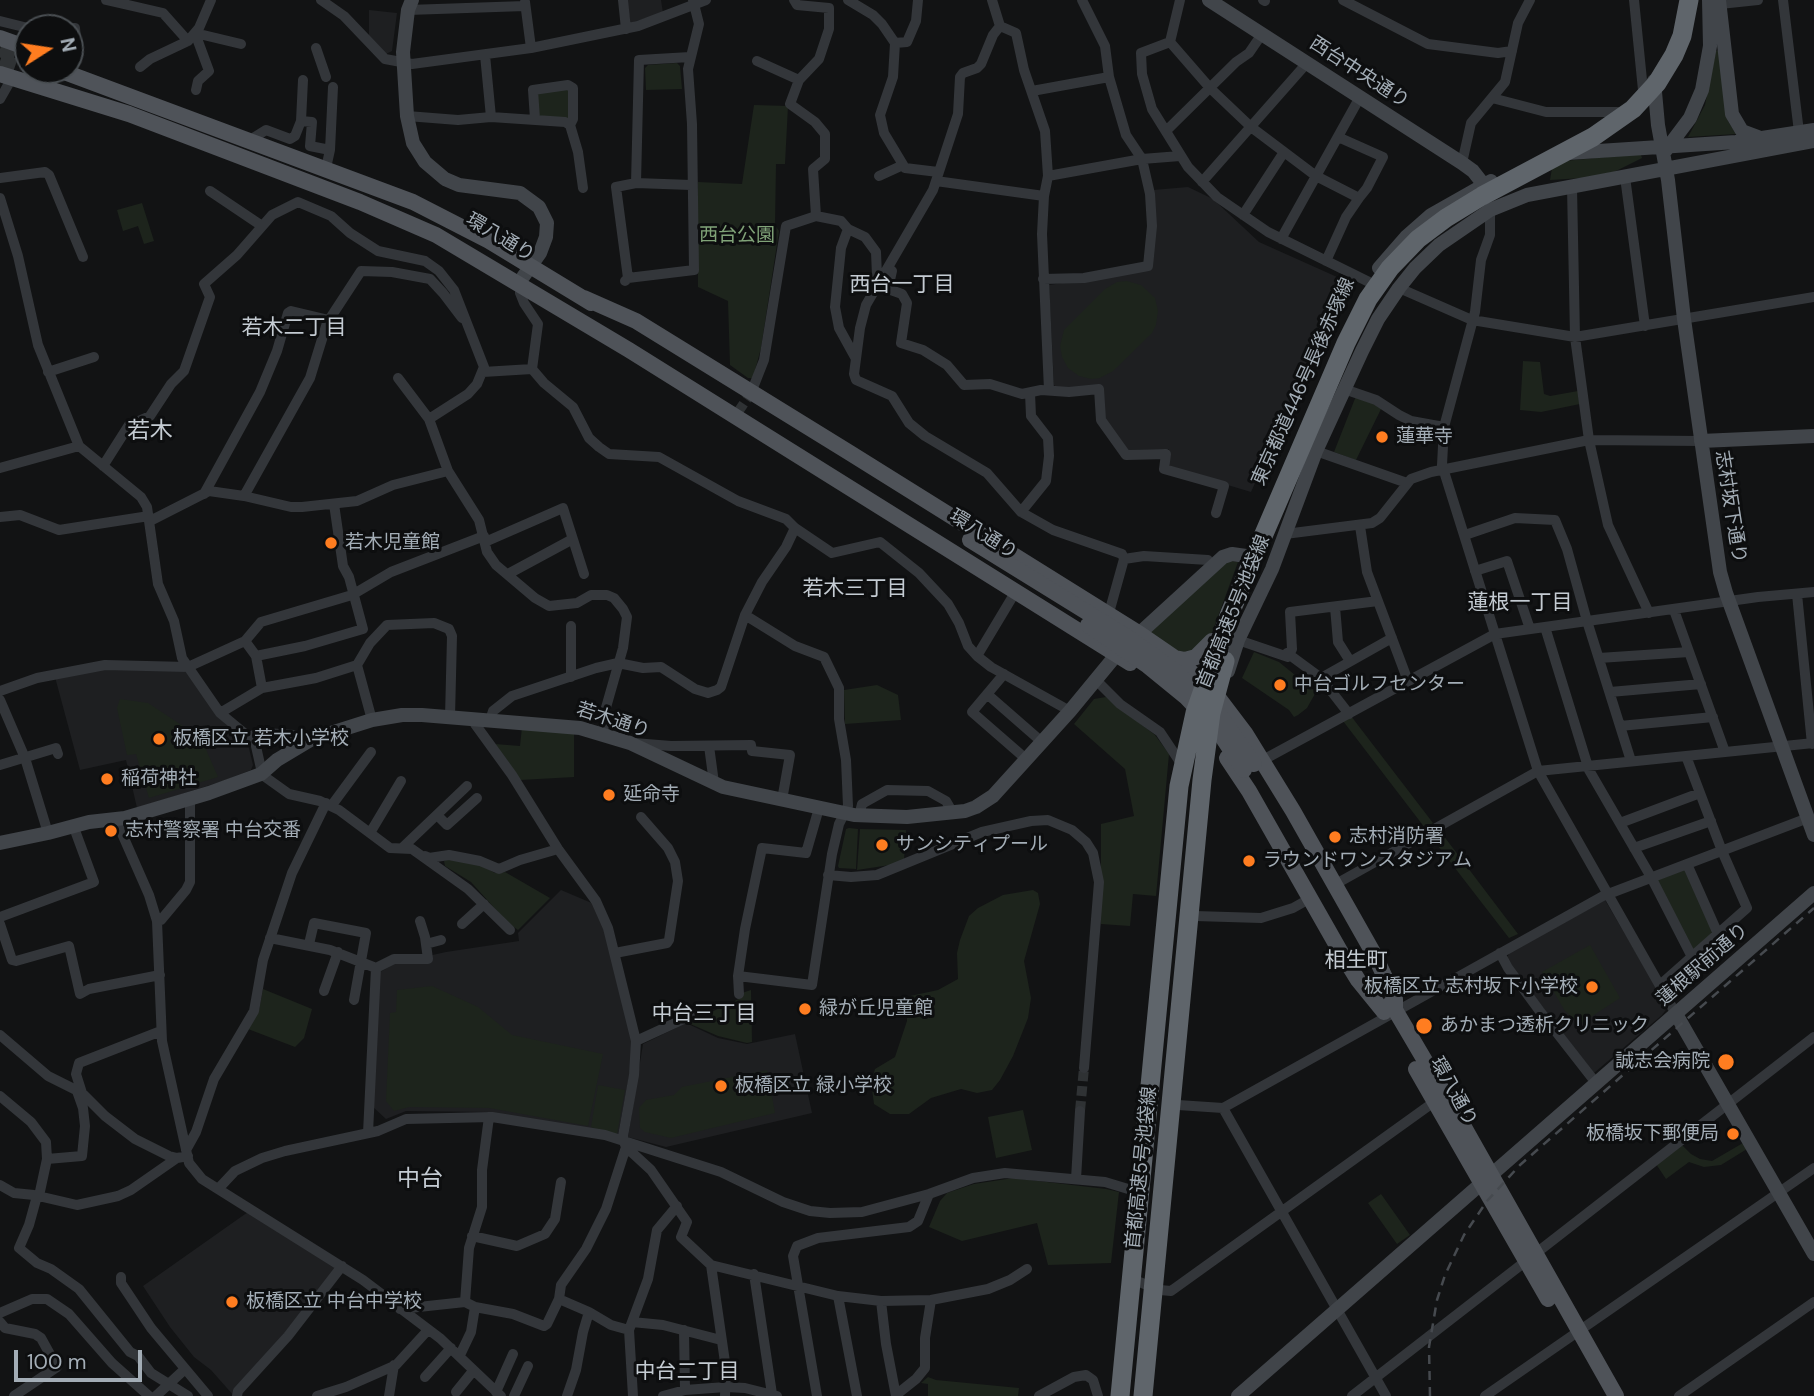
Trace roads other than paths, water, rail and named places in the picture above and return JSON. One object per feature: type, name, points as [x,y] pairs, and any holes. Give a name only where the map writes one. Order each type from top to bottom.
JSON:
[{"type":"highway","name":"首都高速5号池袋線","points":[[1120,1396],[1179,786],[1198,704],[1230,613],[1346,343],[1368,299],[1390,268],[1418,239],[1446,218],[1593,137],[1639,103],[1657,83],[1674,55],[1685,24],[1689,0]]},
{"type":"highway","name":"首都高速5号池袋線","points":[[1145,1396],[1207,742],[1222,670],[1241,617],[1355,346],[1387,289],[1411,260],[1451,226],[1487,204],[1598,147],[1648,112],[1680,71],[1712,1]]},
{"type":"highway","points":[[1127,1396],[1153,1173],[1136,1396]]},
{"type":"main road","name":"環八通り","points":[[0,38],[14,49]]},
{"type":"main road","points":[[84,62],[196,120]]},
{"type":"main road","points":[[4,79],[130,111],[179,130],[243,148],[308,182],[436,235],[524,276],[629,350],[736,414],[881,490],[940,515],[967,544],[1016,591],[1117,654],[1167,688],[1190,709],[1235,769],[1358,980],[1389,1013],[1395,999],[1385,977],[1263,760],[1220,700],[1199,679],[1175,658],[1110,615],[967,544],[922,526],[881,490],[751,393],[636,321],[584,299]]},
{"type":"main road","name":"環八通り","points":[[84,79],[196,120],[243,148],[326,168],[424,207],[467,228],[524,276],[584,299],[967,544],[1168,681],[1204,714],[1233,752],[1531,1257],[1574,1334],[1604,1396]]},
{"type":"main road","name":"環八通り","points":[[77,84],[130,111],[243,148],[424,218],[881,490]]},
{"type":"main road","name":"環八通り","points":[[967,544],[1137,643],[1202,695],[1243,746],[1365,957],[1389,1013],[1434,1102],[1486,1179]]},
{"type":"main road","points":[[1175,658],[1185,660],[1196,657],[1212,641]]},
{"type":"main road","points":[[1208,779],[1213,772],[1221,768],[1229,766],[1235,769]]},
{"type":"main road","name":"環八通り","points":[[1574,1334],[1616,1396]]},
{"type":"street","points":[[106,0],[163,13],[191,37],[209,71],[198,81],[196,90]]},
{"type":"street","points":[[140,67],[191,37],[211,0]]},
{"type":"street","points":[[321,0],[344,16],[385,59],[403,64],[430,63],[531,48],[626,29],[660,19],[694,2],[706,0]]},
{"type":"street","points":[[623,0],[626,29]]},
{"type":"street","points":[[794,0],[797,5],[829,8],[829,29],[819,59],[799,80],[790,104],[815,122],[825,134],[825,159],[813,169],[816,216]]},
{"type":"street","points":[[848,0],[873,15],[895,43],[893,77],[880,115],[884,133],[905,168],[937,177],[1044,196]]},
{"type":"street","points":[[895,43],[907,42],[916,21],[918,0]]},
{"type":"street","points":[[992,0],[1000,26],[1016,33],[1024,70],[1045,131],[1048,176],[1042,234],[1049,390]]},
{"type":"street","points":[[1043,279],[1084,278],[1148,266],[1152,226],[1150,194],[1142,159],[1126,135],[1109,78],[1105,46],[1082,0]]},
{"type":"street","points":[[1170,42],[1180,0]]},
{"type":"street","points":[[1343,0],[1428,44],[1498,53],[1512,51]]},
{"type":"street","points":[[1462,163],[1471,124],[1504,82],[1518,23],[1530,0]]},
{"type":"street","points":[[1634,0],[1643,90]]},
{"type":"street","name":"東京都道446号長後赤塚線","points":[[1120,1396],[1146,1102],[1165,946],[1180,762],[1199,679],[1246,556],[1369,282],[1406,237],[1432,215],[1484,185],[1575,141],[1643,90],[1666,55],[1676,31],[1683,0]]},
{"type":"street","points":[[1758,0],[1712,1],[1734,121],[1747,134],[1768,138]]},
{"type":"street","points":[[1783,0],[1807,131]]},
{"type":"street","name":"東京都道446号長後赤塚線","points":[[1625,177],[1638,172],[1664,149],[1690,118],[1702,90],[1710,46],[1712,1]]},
{"type":"street","points":[[691,185],[636,183],[616,187],[627,279],[694,270],[692,124],[688,69],[699,24],[694,2]]},
{"type":"street","name":"西台中央通り","points":[[1217,2],[1462,163],[1473,171],[1484,185]]},
{"type":"street","points":[[531,48],[525,3],[410,5],[404,37],[403,64],[409,131],[419,154],[445,179],[467,187],[520,193],[539,207],[545,218],[547,233],[543,247],[524,276],[520,293],[538,324],[532,369],[544,383],[573,407],[589,438],[608,454],[659,457],[738,500],[786,519],[794,528],[832,553],[880,542],[919,573],[948,604],[968,646],[977,656],[1070,711]]},
{"type":"street","points":[[1000,26],[981,64],[960,77],[958,114],[933,190],[866,305],[860,328],[856,380],[892,396],[909,423],[987,473],[1021,512],[1053,530],[1122,554],[1124,559],[1110,615],[1095,640]]},
{"type":"street","points":[[1166,131],[1236,62],[1249,53],[1262,34]]},
{"type":"street","points":[[191,37],[241,44]]},
{"type":"street","points":[[1170,42],[1210,88],[1251,127],[1316,176],[1359,198]]},
{"type":"street","points":[[1170,42],[1141,53],[1142,74],[1152,109],[1180,156],[1217,197],[1243,215],[1281,239],[1369,282]]},
{"type":"street","points":[[316,48],[326,77]]},
{"type":"street","points":[[485,55],[491,117]]},
{"type":"street","points":[[636,183],[639,60],[690,57]]},
{"type":"street","points":[[757,61],[799,80]]},
{"type":"street","points":[[1202,182],[1307,63]]},
{"type":"street","name":"志村坂下通り","points":[[1654,76],[1684,319],[1720,572],[1814,835]]},
{"type":"street","points":[[1032,91],[1109,78]]},
{"type":"street","points":[[0,99],[4,79]]},
{"type":"street","points":[[243,148],[266,130],[290,139],[295,136],[301,121],[303,80]]},
{"type":"street","points":[[535,119],[533,90],[568,85],[573,88],[573,120],[570,125]]},
{"type":"street","points":[[326,168],[330,150],[333,87]]},
{"type":"street","points":[[1281,239],[1360,97]]},
{"type":"street","points":[[1492,98],[1546,111],[1617,112]]},
{"type":"street","points":[[407,116],[458,120],[491,117],[565,122],[570,125],[578,152],[583,187]]},
{"type":"street","points":[[301,121],[312,121],[310,146],[330,150]]},
{"type":"street","name":"東京都道446号長後赤塚線","points":[[1552,153],[1664,149],[1807,131]]},
{"type":"street","points":[[1326,261],[1346,217],[1367,188],[1383,157],[1338,137]]},
{"type":"street","name":"東京都道446号長後赤塚線","points":[[1145,1396],[1160,1290],[1208,779],[1220,700],[1238,640],[1272,569],[1316,451],[1378,319],[1415,268],[1439,245],[1490,209],[1527,195],[1814,141]]},
{"type":"street","points":[[1243,215],[1284,152]]},
{"type":"street","points":[[1048,176],[1142,159],[1180,156]]},
{"type":"street","points":[[878,176],[903,165]]},
{"type":"street","points":[[0,178],[45,172],[49,175],[83,257]]},
{"type":"street","points":[[1625,177],[1645,326]]},
{"type":"street","points":[[301,203],[308,182]]},
{"type":"street","points":[[1484,185],[1490,209],[1490,235],[1481,260],[1472,320],[1444,428],[1443,469],[1538,771],[1814,1254]]},
{"type":"street","points":[[1572,187],[1575,337],[1589,440],[1608,525],[1649,613]]},
{"type":"street","points":[[210,191],[262,226]]},
{"type":"street","points":[[0,198],[11,226],[32,326],[79,446],[141,497],[149,518],[158,584],[174,621],[182,658],[220,713],[255,742],[262,774],[274,786],[289,794],[329,804],[390,848],[412,849],[422,855],[468,889],[510,930]]},
{"type":"street","points":[[103,466],[129,425],[150,416],[171,384],[184,371],[210,297],[204,284],[237,255],[277,211],[298,202],[331,216],[350,233],[378,251],[425,261],[434,267],[454,290],[484,365],[483,372],[468,394],[429,419]]},
{"type":"street","points":[[751,393],[764,360],[786,226],[816,216],[841,221],[848,229],[866,237],[876,252],[877,276],[872,296]]},
{"type":"street","points":[[848,229],[841,248],[840,281],[835,307],[839,328],[856,360]]},
{"type":"street","points":[[893,258],[888,289],[902,295],[907,303],[901,343],[923,350],[947,365],[964,385],[990,384],[1022,394],[1049,390],[1099,390],[1101,420],[1126,455],[1166,454],[1164,469],[1224,486],[1216,513]]},
{"type":"street","points":[[244,496],[310,378],[329,320],[361,271],[415,275],[430,279],[467,324]]},
{"type":"street","points":[[1399,288],[1472,320],[1575,337],[1814,297]]},
{"type":"street","points":[[204,494],[239,435],[260,392],[276,354],[288,313],[329,320]]},
{"type":"street","points":[[48,372],[94,357]]},
{"type":"street","points":[[483,372],[532,369]]},
{"type":"street","points":[[398,378],[429,419],[448,471],[471,505],[491,559],[549,606],[577,603],[592,595],[614,598],[627,617],[623,648],[605,711],[603,734]]},
{"type":"street","points":[[1345,389],[1376,400],[1411,421],[1444,428]]},
{"type":"street","points":[[1021,512],[1046,481],[1049,456],[1048,438],[1031,416],[1030,393]]},
{"type":"street","points":[[1285,534],[1360,526],[1380,518],[1407,483],[1419,475],[1589,440],[1701,441],[1814,436]]},
{"type":"street","points":[[0,468],[79,446]]},
{"type":"street","points":[[1316,451],[1407,483]]},
{"type":"street","points":[[0,517],[20,514],[58,530],[149,518],[209,491],[291,507],[334,504],[368,498],[393,485],[448,471]]},
{"type":"street","points":[[256,656],[305,646],[362,629],[349,577],[343,566],[334,504]]},
{"type":"street","points":[[0,691],[37,678],[105,665],[188,667],[245,641],[261,622],[352,595],[391,572],[563,508],[584,574]]},
{"type":"street","points":[[1465,535],[1515,518],[1555,520],[1567,549],[1631,761]]},
{"type":"street","points":[[1360,526],[1367,572],[1408,681]]},
{"type":"street","points":[[400,1309],[470,1305],[513,1314],[544,1326],[550,1320],[559,1299],[561,1285],[586,1249],[607,1207],[625,1145],[623,1136],[635,1067],[636,1041],[608,928],[596,901],[475,724],[512,696],[618,663],[643,668],[661,667],[695,689],[708,693],[717,690],[721,687],[745,615],[762,582],[786,547],[794,528]]},
{"type":"street","points":[[508,574],[571,540]]},
{"type":"street","name":"若木通り","points":[[0,843],[48,834],[73,825],[116,820],[190,799],[262,774],[277,760],[306,741],[372,720],[402,715],[562,725],[603,734],[631,743],[714,783],[852,815],[888,817],[965,811],[985,802],[1070,711],[1117,654],[1223,557],[1232,554],[1246,556]]},
{"type":"street","points":[[1124,559],[1144,556],[1208,561]]},
{"type":"street","points":[[1475,570],[1507,561],[1530,629]]},
{"type":"street","points":[[977,656],[1016,591]]},
{"type":"street","points":[[1263,760],[1495,634],[1729,601],[1814,592]]},
{"type":"street","points":[[1334,885],[1538,771],[1813,743],[1797,594]]},
{"type":"street","points":[[1290,655],[1290,612],[1378,601]]},
{"type":"street","points":[[1335,607],[1338,642],[1350,661]]},
{"type":"street","points":[[1674,610],[1725,752]]},
{"type":"street","points":[[745,615],[795,646],[824,657],[839,688],[839,719],[847,771],[848,806],[852,815]]},
{"type":"street","points":[[220,713],[262,688],[316,678],[356,665],[370,643],[387,625],[434,623],[449,629],[452,636],[450,717]]},
{"type":"street","points":[[571,626],[571,677]]},
{"type":"street","points":[[1545,627],[1589,770],[1651,877],[1692,957]]},
{"type":"street","points":[[1321,678],[1392,638]]},
{"type":"street","points":[[1238,640],[1288,657],[1290,655]]},
{"type":"street","points":[[245,641],[256,656],[262,688]]},
{"type":"street","points":[[1265,643],[1290,655],[1321,678],[1349,714]]},
{"type":"street","points":[[1599,658],[1689,652]]},
{"type":"street","points":[[356,665],[372,720]]},
{"type":"street","points":[[1004,674],[972,712],[1026,759]]},
{"type":"street","points":[[1096,680],[1120,704],[1160,732],[1180,762]]},
{"type":"street","points":[[1610,692],[1700,684]]},
{"type":"street","points":[[987,694],[1042,741]]},
{"type":"street","points":[[0,700],[25,758],[48,834]]},
{"type":"street","points":[[1620,726],[1713,717]]},
{"type":"street","points":[[251,737],[257,733],[294,735],[306,741]]},
{"type":"street","points":[[631,743],[671,747],[751,745],[752,751],[790,755],[782,800]]},
{"type":"street","points":[[709,746],[714,783]]},
{"type":"street","points":[[0,765],[56,748],[58,754]]},
{"type":"street","points":[[0,1185],[14,1193],[77,1205],[128,1193],[184,1155],[196,1132],[218,1071],[254,1011],[262,960],[292,873],[329,804],[372,751]]},
{"type":"street","points":[[1660,985],[1747,908],[1721,850],[1686,756]]},
{"type":"street","points":[[370,833],[401,781]]},
{"type":"street","points":[[402,848],[467,786]]},
{"type":"street","points":[[738,976],[812,985],[828,875],[839,824],[862,804],[887,790],[928,791],[946,801],[953,813]]},
{"type":"street","points":[[1620,823],[1700,793]]},
{"type":"street","points":[[437,815],[447,825],[477,798]]},
{"type":"street","points":[[161,920],[190,882],[190,799]]},
{"type":"street","points":[[739,994],[738,976],[745,929],[762,848],[806,853],[819,808]]},
{"type":"street","points":[[615,953],[667,943],[669,940],[678,881],[675,862],[668,848],[640,817]]},
{"type":"street","points":[[1178,1105],[1223,1108],[1389,1013],[1608,894],[1808,818]]},
{"type":"street","points":[[116,820],[155,913],[159,937],[161,1031],[184,1155],[189,1164],[201,1178],[342,1266],[400,1309],[455,1352],[499,1394],[513,1354]]},
{"type":"street","points":[[828,875],[877,875],[982,832],[1031,821],[1048,820],[1072,830],[1086,842],[1093,853],[1099,882],[1084,1068]]},
{"type":"street","points":[[1634,848],[1710,821]]},
{"type":"street","points":[[0,917],[94,883],[73,825]]},
{"type":"street","points":[[422,855],[429,858],[449,855],[480,861],[499,869],[558,849]]},
{"type":"street","points":[[1686,864],[1718,933]]},
{"type":"street","name":"蓮根駅前通り","points":[[1238,1396],[1814,893]]},
{"type":"street","points":[[1195,916],[1261,918],[1293,908],[1309,899]]},
{"type":"street","points":[[462,924],[484,904]]},
{"type":"street","points":[[270,939],[309,944],[376,968],[394,959],[428,959],[420,920]]},
{"type":"street","points":[[309,944],[314,923],[366,933],[354,1000]]},
{"type":"street","points":[[0,925],[12,960],[69,946],[80,994],[89,989],[160,975]]},
{"type":"street","points":[[426,944],[441,940]]},
{"type":"street","points":[[324,991],[338,953]]},
{"type":"street","points":[[1500,953],[1507,968],[1597,1083]]},
{"type":"street","points":[[368,1133],[376,968]]},
{"type":"street","points":[[636,1041],[699,1012]]},
{"type":"street","points":[[47,1159],[82,1156],[85,1126],[76,1074],[79,1063],[161,1031]]},
{"type":"street","points":[[0,1035],[48,1076],[79,1092],[135,1139],[184,1155]]},
{"type":"street","points":[[1352,1396],[1814,1037]]},
{"type":"street","points":[[0,1096],[38,1130],[46,1142],[47,1159],[38,1196],[19,1248],[43,1268],[51,1269],[79,1289],[130,1352],[138,1356],[158,1379],[188,1396]]},
{"type":"street","points":[[1129,1278],[1160,1290],[1171,1291],[1434,1102]]},
{"type":"street","points":[[1223,1108],[1386,1396]]},
{"type":"street","points":[[1076,1179],[1080,1111]]},
{"type":"street","points":[[219,1188],[235,1171],[255,1161],[285,1151],[368,1133],[406,1119],[489,1117],[605,1135],[625,1145],[721,1172],[783,1202],[830,1213],[862,1212],[929,1194],[973,1178],[1004,1173],[1105,1182],[1138,1192]]},
{"type":"street","points":[[425,1377],[455,1352],[471,1332],[467,1263],[472,1236],[482,1207],[482,1170],[489,1117]]},
{"type":"street","points":[[625,1145],[651,1170],[687,1222],[681,1237],[711,1265],[838,1296],[881,1301],[931,1300],[988,1289],[1027,1269]]},
{"type":"street","points":[[1485,1396],[1814,1168]]},
{"type":"street","points":[[472,1236],[517,1246],[545,1234],[555,1219],[561,1182]]},
{"type":"street","points":[[817,1396],[793,1256],[797,1246],[818,1238],[909,1227],[918,1221],[929,1194]]},
{"type":"street","points":[[633,1396],[630,1326],[648,1279],[657,1230],[677,1206]]},
{"type":"street","points":[[711,1265],[726,1369],[725,1392]]},
{"type":"street","points":[[237,1396],[238,1391],[288,1336],[342,1266]]},
{"type":"street","points":[[663,1396],[685,1390],[771,1395],[754,1274]]},
{"type":"street","points":[[121,1277],[121,1283],[146,1320],[208,1396]]},
{"type":"street","points":[[838,1296],[857,1396]]},
{"type":"street","points":[[0,1313],[32,1299],[47,1299],[57,1304],[112,1363],[149,1396]]},
{"type":"street","points":[[559,1299],[611,1325],[663,1325],[721,1340]]},
{"type":"street","points":[[881,1301],[896,1396],[925,1368],[925,1338],[931,1300]]},
{"type":"street","points":[[73,1319],[90,1301]]},
{"type":"street","points":[[1679,1396],[1814,1302]]},
{"type":"street","points":[[567,1396],[576,1370],[589,1312]]},
{"type":"street","points":[[0,1322],[5,1328],[41,1338],[57,1367],[14,1396]]},
{"type":"street","points":[[317,1396],[346,1387],[394,1365],[428,1330]]},
{"type":"street","points":[[684,1330],[685,1390]]},
{"type":"street","points":[[389,1396],[394,1365]]},
{"type":"street","points":[[514,1396],[528,1366]]},
{"type":"street","points":[[156,1396],[185,1369]]},
{"type":"street","points":[[456,1392],[473,1371]]},
{"type":"street","points":[[1039,1396],[1074,1377],[1086,1375],[1093,1380],[1098,1396]]},
{"type":"tunnel","points":[[0,49],[14,54]]},
{"type":"tunnel","points":[[0,61],[14,66]]},
{"type":"tunnel","points":[[738,412],[751,393]]},
{"type":"tunnel","points":[[1080,1111],[1084,1068]]},
{"type":"railway","points":[[1430,1396],[1429,1347],[1437,1300],[1445,1275],[1464,1235],[1487,1201],[1520,1165],[1814,908]]},
{"type":"place","name":"蓮華寺","points":[[1382,437]]},
{"type":"place","name":"若木児童館","points":[[331,543]]},
{"type":"place","name":"中台ゴルフセンター","points":[[1280,685]]},
{"type":"place","name":"板橋区立 若木小学校","points":[[159,739]]},
{"type":"place","name":"稲荷神社","points":[[107,779]]},
{"type":"place","name":"延命寺","points":[[609,795]]},
{"type":"place","name":"志村警察署 中台交番","points":[[111,831]]},
{"type":"place","name":"志村消防署","points":[[1335,837]]},
{"type":"place","name":"サンシティプール","points":[[882,845]]},
{"type":"place","name":"ラウンドワンスタジアム","points":[[1249,861]]},
{"type":"place","name":"板橋区立 志村坂下小学校","points":[[1592,987]]},
{"type":"place","name":"緑が丘児童館","points":[[805,1009]]},
{"type":"place","name":"あかまつ透析クリニック","points":[[1424,1026]]},
{"type":"place","name":"誠志会病院","points":[[1726,1062]]},
{"type":"place","name":"板橋区立 緑小学校","points":[[721,1086]]},
{"type":"place","name":"板橋坂下郵便局","points":[[1733,1134]]},
{"type":"place","name":"板橋区立 中台中学校","points":[[232,1302]]},
{"type":"district","name":"西台一丁目","points":[[902,285]]},
{"type":"district","name":"若木二丁目","points":[[294,328]]},
{"type":"district","name":"若木","points":[[150,432]]},
{"type":"district","name":"若木三丁目","points":[[855,589]]},
{"type":"district","name":"蓮根一丁目","points":[[1520,603]]},
{"type":"district","name":"相生町","points":[[1356,961]]},
{"type":"district","name":"中台三丁目","points":[[704,1014]]},
{"type":"district","name":"中台","points":[[420,1180]]},
{"type":"district","name":"中台二丁目","points":[[687,1372]]},
{"type":"park label","name":"西台公園","points":[[737,236]]}]
